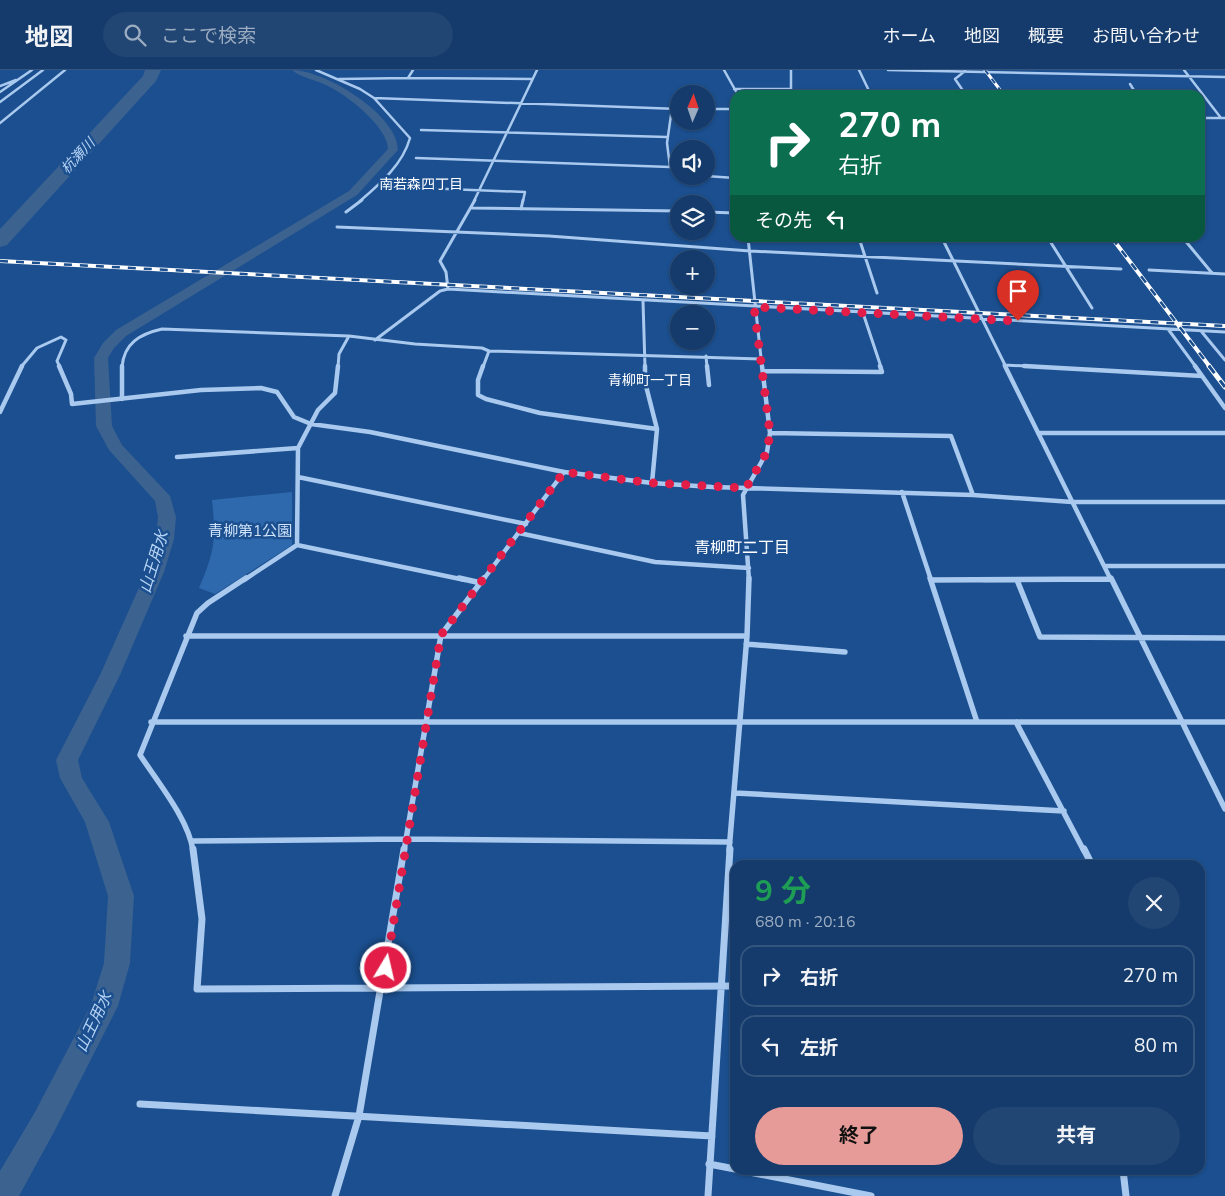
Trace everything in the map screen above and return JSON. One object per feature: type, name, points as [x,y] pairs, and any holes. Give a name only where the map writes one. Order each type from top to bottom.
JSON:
[{"type":"street","points":[[0,92],[32,70]]},
{"type":"street","points":[[0,102],[43,70]]},
{"type":"street","points":[[0,123],[65,70]]},
{"type":"street","points":[[316,70],[368,93],[403,128],[410,138],[410,146],[404,156],[362,200],[346,212]]},
{"type":"street","points":[[408,78],[412,70]]},
{"type":"street","points":[[448,289],[446,272],[440,261],[472,208],[478,190],[537,70]]},
{"type":"street","points":[[724,70],[734,89],[791,89],[791,70]]},
{"type":"street","points":[[859,70],[869,90]]},
{"type":"street","points":[[888,70],[1225,77]]},
{"type":"street","points":[[1103,70],[1104,74]]},
{"type":"street","points":[[1184,70],[1199,90]]},
{"type":"street","points":[[963,90],[955,79],[965,71]]},
{"type":"street","points":[[0,86],[20,79]]},
{"type":"street","points":[[338,79],[532,80]]},
{"type":"street","points":[[1130,84],[1134,90]]},
{"type":"street","points":[[374,98],[670,108]]},
{"type":"street","points":[[1206,99],[1221,118]]},
{"type":"street","points":[[715,109],[730,110]]},
{"type":"street","points":[[1205,118],[1225,118]]},
{"type":"street","points":[[670,129],[667,137],[667,148],[670,155]]},
{"type":"street","points":[[421,130],[667,137]]},
{"type":"street","points":[[416,158],[670,167]]},
{"type":"street","points":[[715,177],[730,178]]},
{"type":"street","points":[[396,187],[525,192],[521,209]]},
{"type":"street","points":[[472,208],[670,211]]},
{"type":"street","points":[[715,212],[730,213]]},
{"type":"street","points":[[337,227],[573,237],[750,251],[1121,269]]},
{"type":"street","points":[[730,860],[730,842],[747,636],[749,568],[743,495],[767,452],[770,433],[754,307],[749,242]]},
{"type":"street","points":[[860,242],[877,293]]},
{"type":"street","points":[[944,242],[980,319],[1225,809]]},
{"type":"street","points":[[1051,242],[1092,308]]},
{"type":"street","points":[[1186,242],[1212,273]]},
{"type":"street","points":[[1149,270],[1225,274]]},
{"type":"street","points":[[375,340],[440,291],[448,289],[1225,332]]},
{"type":"street","points":[[644,301],[645,382],[657,429],[652,483]]},
{"type":"street","points":[[763,371],[882,372],[863,313]]},
{"type":"street","points":[[122,399],[120,365],[123,352],[135,339],[151,331],[162,329],[349,336],[489,350],[761,359]]},
{"type":"street","points":[[1168,329],[1225,408]]},
{"type":"street","points":[[1201,331],[1225,360]]},
{"type":"street","points":[[297,545],[298,448],[318,410],[335,393],[339,354],[349,336]]},
{"type":"street","points":[[0,412],[20,366],[46,342],[61,337],[66,340],[56,362],[71,394],[72,404],[201,390],[261,388],[277,392],[294,417],[311,424],[370,432],[564,472],[652,483],[973,495],[1072,502],[1225,502]]},
{"type":"street","points":[[489,350],[476,391],[478,395],[486,399],[540,413],[657,429]]},
{"type":"street","points":[[706,356],[709,385]]},
{"type":"street","points":[[1004,366],[1202,376]]},
{"type":"street","points":[[770,433],[951,436],[973,495]]},
{"type":"street","points":[[1038,433],[1225,433]]},
{"type":"street","points":[[177,457],[298,448]]},
{"type":"street","points":[[335,1196],[359,1116],[383,986],[441,635],[564,472]]},
{"type":"street","points":[[298,477],[526,524]]},
{"type":"street","points":[[902,492],[977,722]]},
{"type":"street","points":[[519,534],[655,562],[749,568]]},
{"type":"street","points":[[481,583],[297,545],[208,603],[197,613],[186,636],[140,755],[176,810],[192,842],[202,919],[197,989],[383,986],[730,986]]},
{"type":"street","points":[[1104,566],[1225,566]]},
{"type":"street","points":[[931,580],[1110,579]]},
{"type":"street","points":[[1017,580],[1040,636],[1225,638]]},
{"type":"street","points":[[186,636],[747,636]]},
{"type":"street","points":[[746,644],[845,652]]},
{"type":"street","points":[[152,722],[426,724],[1225,722]]},
{"type":"street","points":[[1016,722],[1089,860]]},
{"type":"street","points":[[735,793],[1064,811]]},
{"type":"street","points":[[192,842],[406,839],[730,842]]},
{"type":"street","points":[[708,1196],[730,895]]},
{"type":"street","points":[[140,1104],[712,1136]]},
{"type":"street","points":[[709,1164],[730,1168]]},
{"type":"street","points":[[764,1175],[871,1196]]},
{"type":"street","points":[[1124,1175],[1126,1196]]},
{"type":"green space","name":"青柳第1公園","points":[[292,492],[292,545],[215,594],[199,588],[213,545],[212,500]]},
{"type":"waterway","name":"杭瀬川","points":[[0,241],[150,78],[153,70]]},
{"type":"waterway","name":"山王用水","points":[[2,1196],[45,1121],[104,1006],[117,963],[121,896],[97,822],[71,778],[67,760],[110,675],[155,572],[165,539],[167,517],[164,500],[115,447],[104,426],[101,358],[108,346],[121,333],[353,193],[393,150],[391,139],[387,133],[370,113],[352,97],[323,80],[297,70]]},
{"type":"railway","points":[[985,70],[1000,90]]},
{"type":"railway","points":[[1115,242],[1177,323]]},
{"type":"railway","points":[[0,261],[1177,323]]},
{"type":"railway","points":[[1177,323],[1225,326]]},
{"type":"railway","points":[[1177,323],[1210,367]]},
{"type":"railway","points":[[1209,366],[1225,387]]},
{"type":"district","name":"南若森四丁目","points":[[421,184]]},
{"type":"district","name":"青柳町一丁目","points":[[650,380]]},
{"type":"district","name":"青柳町二丁目","points":[[742,548]]},
{"type":"route","points":[[386,968],[441,635],[564,472],[652,483],[712,488],[746,488],[753,480],[767,452],[770,433],[754,307],[1018,321]]}]
